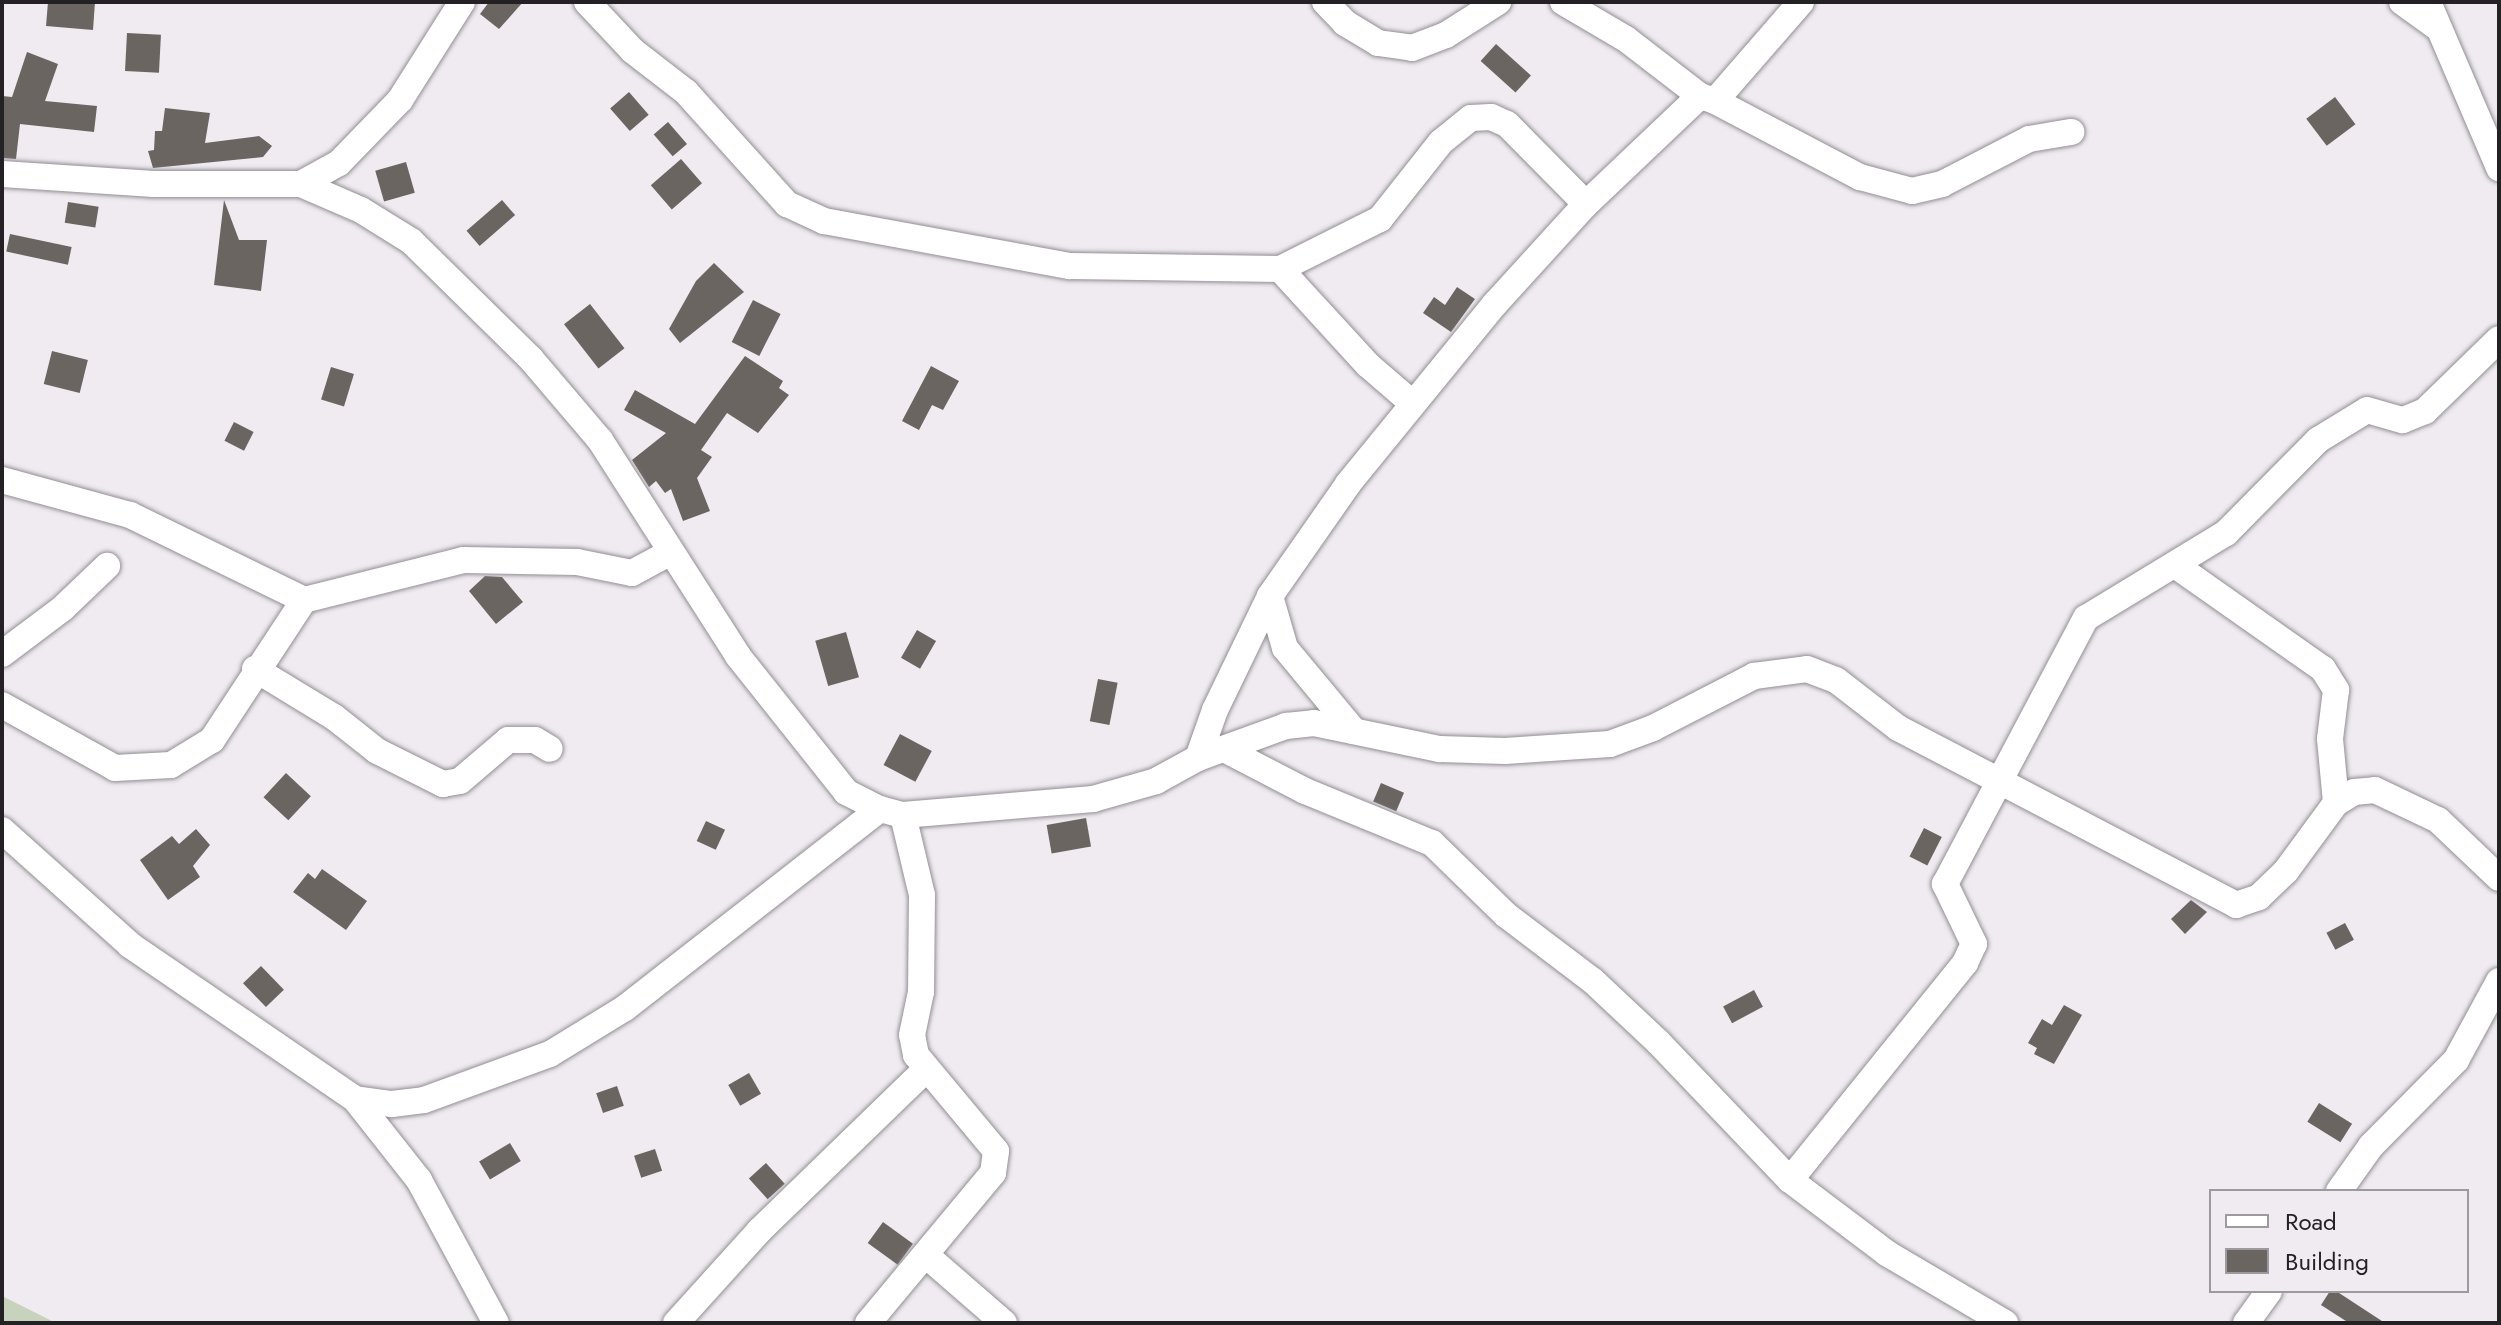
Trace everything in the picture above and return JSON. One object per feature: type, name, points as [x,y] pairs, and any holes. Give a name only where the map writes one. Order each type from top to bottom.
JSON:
[{"type":"street","points":[[301,184],[339,163],[400,100],[462,2]]},
{"type":"street","points":[[587,2],[633,51],[686,92],[787,204],[824,221],[1070,266],[1280,269],[1380,219],[1441,142],[1471,118],[1491,117],[1507,124],[1586,204]]},
{"type":"street","points":[[1325,2],[1345,23],[1378,43],[1412,48],[1446,35],[1488,4]]},
{"type":"street","points":[[1563,2],[1626,39],[1708,98],[1860,177],[1912,191],[1942,184],[2029,139],[2071,132]]},
{"type":"street","points":[[1198,758],[1215,710],[1270,596],[1412,403],[1586,204],[1708,98],[1801,2]]},
{"type":"street","points":[[2402,2],[2438,29]]},
{"type":"street","points":[[2428,2],[2499,168]]},
{"type":"street","points":[[2,174],[154,184],[301,184],[361,210],[411,241],[450,276],[600,440],[738,656],[846,792],[892,812],[1093,799],[1156,781],[1198,758],[1286,726],[1314,723],[1440,749],[1505,751],[1610,744],[1653,728],[1754,676],[1807,669],[1836,680],[1898,728],[2001,785],[2236,905],[2259,897],[2286,871],[2336,803],[2354,792],[2375,790],[2438,820],[2494,861]]},
{"type":"street","points":[[1280,269],[1368,365],[1412,403]]},
{"type":"street","points":[[1790,1180],[1965,963],[1974,944],[1945,884],[2001,785],[2062,655],[2086,618],[2132,586],[2175,565],[2226,533],[2318,440],[2367,410],[2403,420],[2425,411],[2499,339]]},
{"type":"street","points":[[2,480],[130,515],[304,600],[463,560],[577,562],[632,573],[671,552]]},
{"type":"street","points":[[2175,565],[2323,669],[2336,690],[2330,739],[2336,803]]},
{"type":"street","points":[[2,654],[63,608],[107,566]]},
{"type":"street","points":[[1270,596],[1285,648],[1354,731]]},
{"type":"street","points":[[2,705],[115,768],[171,765],[212,740],[255,669],[304,600]]},
{"type":"street","points":[[255,669],[334,717],[377,751],[443,784],[460,781],[508,740],[535,740],[550,749]]},
{"type":"street","points":[[1224,749],[1305,791],[1432,843],[1506,915],[1593,981],[1658,1042],[1790,1180],[1888,1254],[2005,1323]]},
{"type":"street","points":[[868,1323],[927,1256],[993,1173],[996,1151],[926,1069],[912,1035],[921,992],[922,895],[892,812]]},
{"type":"street","points":[[355,1099],[392,1104],[424,1100],[550,1054],[625,1008],[892,812]]},
{"type":"street","points":[[2,830],[130,945],[355,1099],[419,1180],[496,1323]]},
{"type":"street","points":[[2340,1189],[2371,1146],[2456,1060],[2499,981]]},
{"type":"street","points":[[676,1323],[759,1231],[926,1069]]},
{"type":"street","points":[[927,1256],[1004,1323]]},
{"type":"street","points":[[2246,1323],[2268,1293]]},
{"type":"green space","points":[[2,1296],[56,1323],[2,1323]]},
{"type":"building","points":[[48,2],[95,2],[93,30],[46,26]]},
{"type":"building","points":[[489,2],[523,2],[499,29],[480,14]]},
{"type":"building","points":[[127,33],[161,35],[159,73],[125,71]]},
{"type":"building","points":[[1496,44],[1531,75],[1516,93],[1481,61]]},
{"type":"building","points":[[27,52],[58,64],[45,101],[97,106],[94,132],[20,124],[16,159],[2,158],[2,96],[12,97]]},
{"type":"building","points":[[629,92],[649,115],[630,131],[610,108]]},
{"type":"building","points":[[2335,97],[2355,124],[2327,146],[2306,119]]},
{"type":"building","points":[[165,108],[210,113],[205,143],[259,136],[272,146],[263,157],[153,168],[148,151],[154,150],[155,131],[162,131]]},
{"type":"building","points":[[668,122],[687,144],[673,156],[654,134]]},
{"type":"building","points":[[681,159],[702,183],[672,209],[651,185]]},
{"type":"building","points":[[406,162],[415,193],[384,202],[375,171]]},
{"type":"building","points":[[224,200],[239,240],[267,240],[261,291],[214,285]]},
{"type":"building","points":[[502,200],[515,215],[480,246],[467,231]]},
{"type":"building","points":[[68,202],[99,207],[95,228],[65,223]]},
{"type":"building","points":[[10,234],[72,247],[68,265],[6,252]]},
{"type":"building","points":[[714,263],[744,292],[680,343],[669,329],[696,281]]},
{"type":"building","points":[[1457,287],[1475,299],[1451,332],[1423,313],[1434,297],[1445,305]]},
{"type":"building","points":[[753,300],[781,314],[759,356],[732,342]]},
{"type":"building","points":[[590,304],[624,348],[598,368],[564,324]]},
{"type":"building","points":[[52,351],[88,360],[80,393],[44,384]]},
{"type":"building","points":[[745,356],[783,381],[779,388],[789,395],[758,433],[727,413],[701,450],[712,457],[697,478],[710,511],[683,521],[671,489],[665,493],[656,481],[649,487],[632,460],[666,433],[624,410],[635,390],[695,424]]},
{"type":"building","points":[[931,366],[959,381],[943,410],[932,405],[919,430],[902,421]]},
{"type":"building","points":[[331,367],[354,374],[344,407],[321,400]]},
{"type":"building","points":[[234,422],[254,432],[244,451],[224,441]]},
{"type":"building","points":[[485,576],[502,577],[523,602],[496,624],[469,591]]},
{"type":"building","points":[[917,630],[936,641],[920,669],[901,658]]},
{"type":"building","points":[[846,632],[859,677],[828,686],[815,641]]},
{"type":"building","points":[[1098,679],[1118,683],[1109,725],[1090,721]]},
{"type":"building","points":[[900,734],[932,751],[915,782],[884,765]]},
{"type":"building","points":[[286,773],[311,796],[288,820],[263,797]]},
{"type":"building","points":[[1381,783],[1404,793],[1396,811],[1373,801]]},
{"type":"building","points":[[1086,818],[1091,847],[1052,854],[1047,825]]},
{"type":"building","points":[[706,821],[725,830],[716,850],[697,841]]},
{"type":"building","points":[[1924,828],[1942,837],[1927,866],[1909,857]]},
{"type":"building","points":[[196,829],[210,845],[193,866],[200,877],[168,900],[140,860],[172,836],[179,844]]},
{"type":"building","points":[[322,869],[367,901],[346,930],[293,892],[308,873],[315,879]]},
{"type":"building","points":[[2191,900],[2207,912],[2185,934],[2171,919]]},
{"type":"building","points":[[2345,923],[2354,940],[2335,950],[2326,933]]},
{"type":"building","points":[[261,966],[284,990],[266,1007],[243,983]]},
{"type":"building","points":[[1754,990],[1763,1007],[1732,1023],[1723,1006]]},
{"type":"building","points":[[2064,1005],[2082,1015],[2054,1064],[2034,1054],[2037,1048],[2028,1043],[2042,1019],[2052,1025]]},
{"type":"building","points":[[749,1073],[761,1094],[740,1106],[728,1085]]},
{"type":"building","points":[[617,1086],[624,1106],[603,1113],[596,1093]]},
{"type":"building","points":[[2319,1103],[2352,1124],[2340,1142],[2307,1122]]},
{"type":"building","points":[[510,1143],[521,1161],[490,1180],[479,1162]]},
{"type":"building","points":[[655,1149],[662,1171],[641,1178],[634,1156]]},
{"type":"building","points":[[766,1163],[785,1184],[768,1199],[749,1178]]},
{"type":"building","points":[[883,1222],[913,1244],[898,1265],[868,1243]]},
{"type":"building","points":[[2329,1293],[2339,1293],[2385,1323],[2349,1323],[2321,1305]]}]
